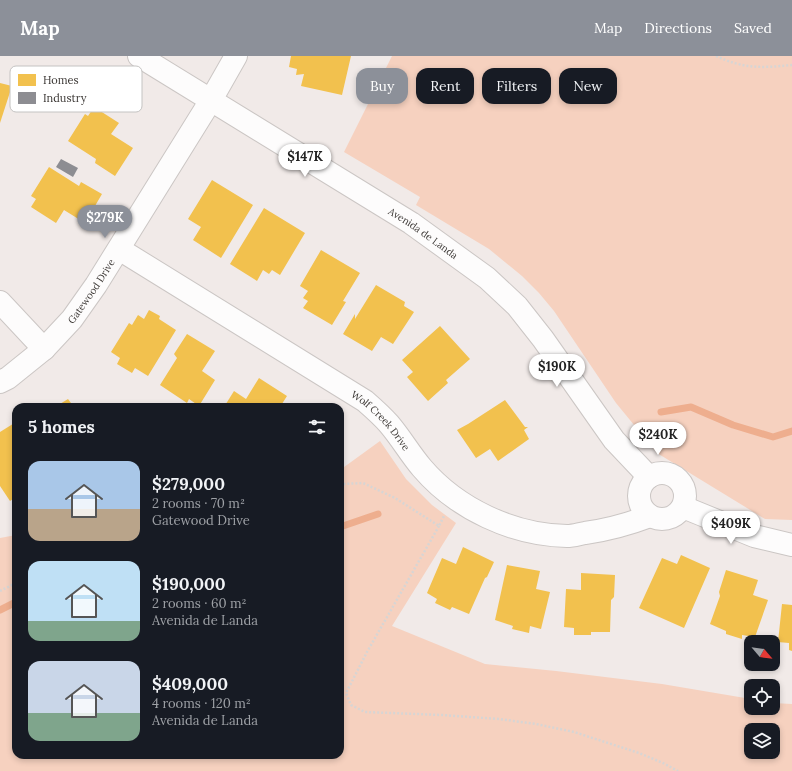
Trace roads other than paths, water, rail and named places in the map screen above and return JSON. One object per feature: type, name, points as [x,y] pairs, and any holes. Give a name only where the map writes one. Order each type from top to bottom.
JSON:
[{"type":"street","name":"Avenida de Landa","points":[[139,56],[411,223],[487,278],[518,306],[614,440],[649,477]]},
{"type":"street","name":"Gatewood Drive","points":[[0,382],[8,378],[44,349],[72,319],[119,249],[211,100],[236,56]]},
{"type":"street","name":"Wolf Creek Drive","points":[[119,249],[365,401],[389,424],[422,469],[447,492],[477,512],[507,525],[530,531],[568,536],[600,531],[650,516]]},
{"type":"street","points":[[0,302],[44,349]]},
{"type":"street","points":[[656,474],[671,474],[678,479],[685,492],[683,507],[672,518],[664,520],[650,516],[640,505],[638,497],[643,482],[656,474]]},
{"type":"street","points":[[683,507],[754,536],[792,545]]},
{"type":"waterway","points":[[661,412],[691,407],[733,425],[773,437],[792,431]]},
{"type":"waterway","points":[[344,526],[378,514]]},
{"type":"waterway","points":[[0,610],[12,604]]}]
